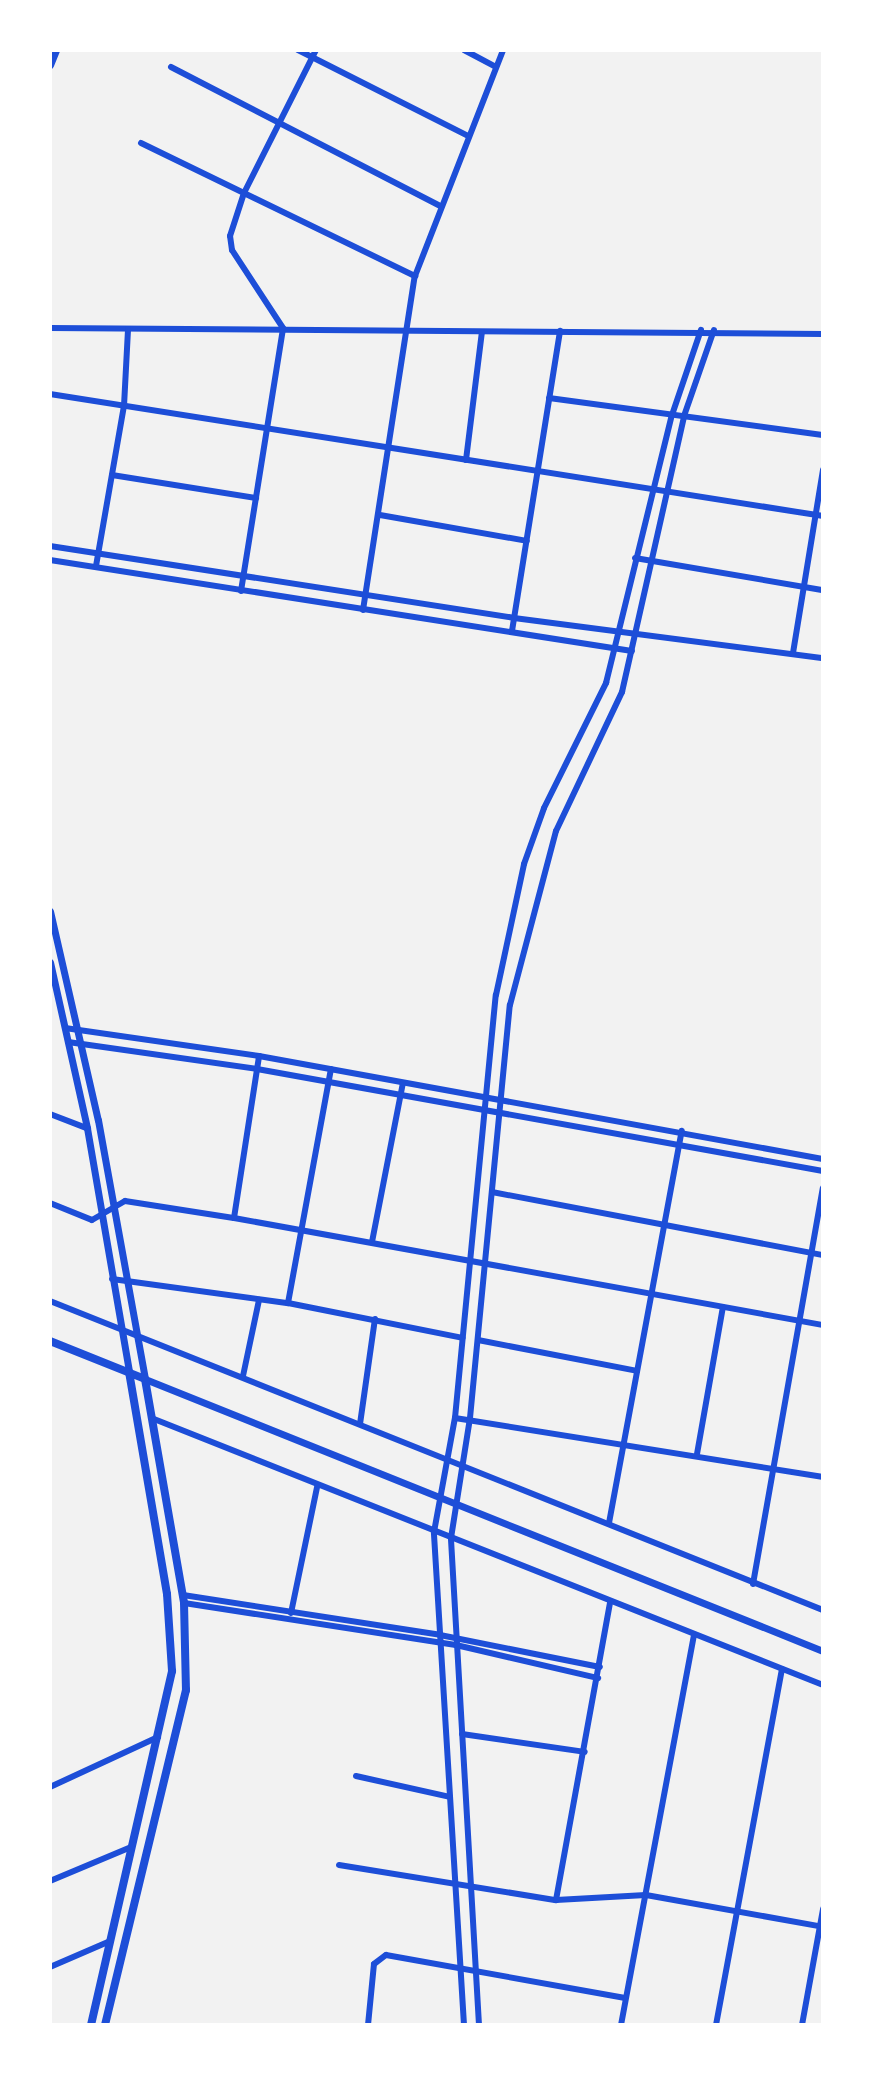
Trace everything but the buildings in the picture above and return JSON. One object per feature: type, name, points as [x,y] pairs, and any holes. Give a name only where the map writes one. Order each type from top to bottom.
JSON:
[{"type":"main road","points":[[50,1341],[145,1379],[184,1599],[186,1690],[105,2025]]},
{"type":"main road","points":[[91,2025],[172,1671],[170,1625],[129,1372]]},
{"type":"street","points":[[50,65],[56,50]]},
{"type":"street","points":[[298,50],[468,136]]},
{"type":"street","points":[[241,591],[283,328],[232,250],[230,236],[244,193],[316,50]]},
{"type":"street","points":[[464,50],[496,67]]},
{"type":"street","points":[[363,610],[391,448],[415,276],[503,50]]},
{"type":"street","points":[[171,67],[440,206]]},
{"type":"street","points":[[141,143],[415,276]]},
{"type":"street","points":[[50,328],[482,332],[714,330],[823,334]]},
{"type":"street","points":[[96,566],[124,406],[128,329]]},
{"type":"street","points":[[464,2025],[434,1532],[455,1418],[496,995],[524,864],[544,808],[595,712],[672,415],[701,330]]},
{"type":"street","points":[[479,2025],[451,1538],[470,1418],[510,1005],[543,869],[556,831],[622,692],[684,416],[714,330]]},
{"type":"street","points":[[512,631],[560,331]]},
{"type":"street","points":[[466,460],[482,332]]},
{"type":"street","points":[[50,394],[820,515]]},
{"type":"street","points":[[549,398],[823,435]]},
{"type":"street","points":[[793,653],[802,588],[820,515],[823,469]]},
{"type":"street","points":[[112,475],[256,498]]},
{"type":"street","points":[[380,515],[527,541]]},
{"type":"street","points":[[50,546],[514,618],[823,658]]},
{"type":"street","points":[[635,558],[823,590]]},
{"type":"street","points":[[50,560],[632,651]]},
{"type":"street","points":[[50,911],[80,1041],[145,1379],[823,1651]]},
{"type":"street","points":[[50,962],[87,1128],[100,1218],[129,1372]]},
{"type":"street","points":[[65,1028],[77,1027],[259,1056],[823,1159]]},
{"type":"street","points":[[68,1042],[80,1041],[257,1069],[823,1171]]},
{"type":"street","points":[[234,1218],[259,1056]]},
{"type":"street","points":[[288,1303],[331,1069]]},
{"type":"street","points":[[372,1242],[403,1083]]},
{"type":"street","points":[[50,1114],[87,1128]]},
{"type":"street","points":[[609,1523],[682,1131]]},
{"type":"street","points":[[753,1584],[823,1188]]},
{"type":"street","points":[[492,1192],[823,1255]]},
{"type":"street","points":[[100,1218],[111,1205],[125,1201],[372,1242],[823,1325]]},
{"type":"street","points":[[50,1203],[100,1218]]},
{"type":"street","points":[[111,1279],[288,1303],[463,1338]]},
{"type":"street","points":[[243,1376],[259,1300]]},
{"type":"street","points":[[50,1301],[823,1610]]},
{"type":"street","points":[[697,1454],[723,1307]]},
{"type":"street","points":[[360,1424],[375,1319]]},
{"type":"street","points":[[478,1340],[637,1371]]},
{"type":"street","points":[[455,1418],[624,1442],[823,1477]]},
{"type":"street","points":[[154,1419],[317,1487],[823,1685]]},
{"type":"street","points":[[291,1616],[317,1487]]},
{"type":"street","points":[[184,1599],[440,1638],[600,1667]]},
{"type":"street","points":[[556,1900],[610,1602]]},
{"type":"street","points":[[621,2025],[694,1635]]},
{"type":"street","points":[[456,1641],[598,1678]]},
{"type":"street","points":[[716,2025],[782,1669]]},
{"type":"street","points":[[462,1734],[585,1752]]},
{"type":"street","points":[[50,1787],[158,1737]]},
{"type":"street","points":[[356,1776],[450,1797]]},
{"type":"street","points":[[141,1810],[156,1814]]},
{"type":"street","points":[[50,1881],[132,1847]]},
{"type":"street","points":[[339,1865],[556,1900],[646,1895],[821,1927]]},
{"type":"street","points":[[802,2025],[823,1909]]},
{"type":"street","points":[[117,1915],[131,1920]]},
{"type":"street","points":[[50,1967],[110,1941]]},
{"type":"street","points":[[368,2025],[367,1998],[379,1958],[396,1955],[476,1973],[625,1998]]}]
